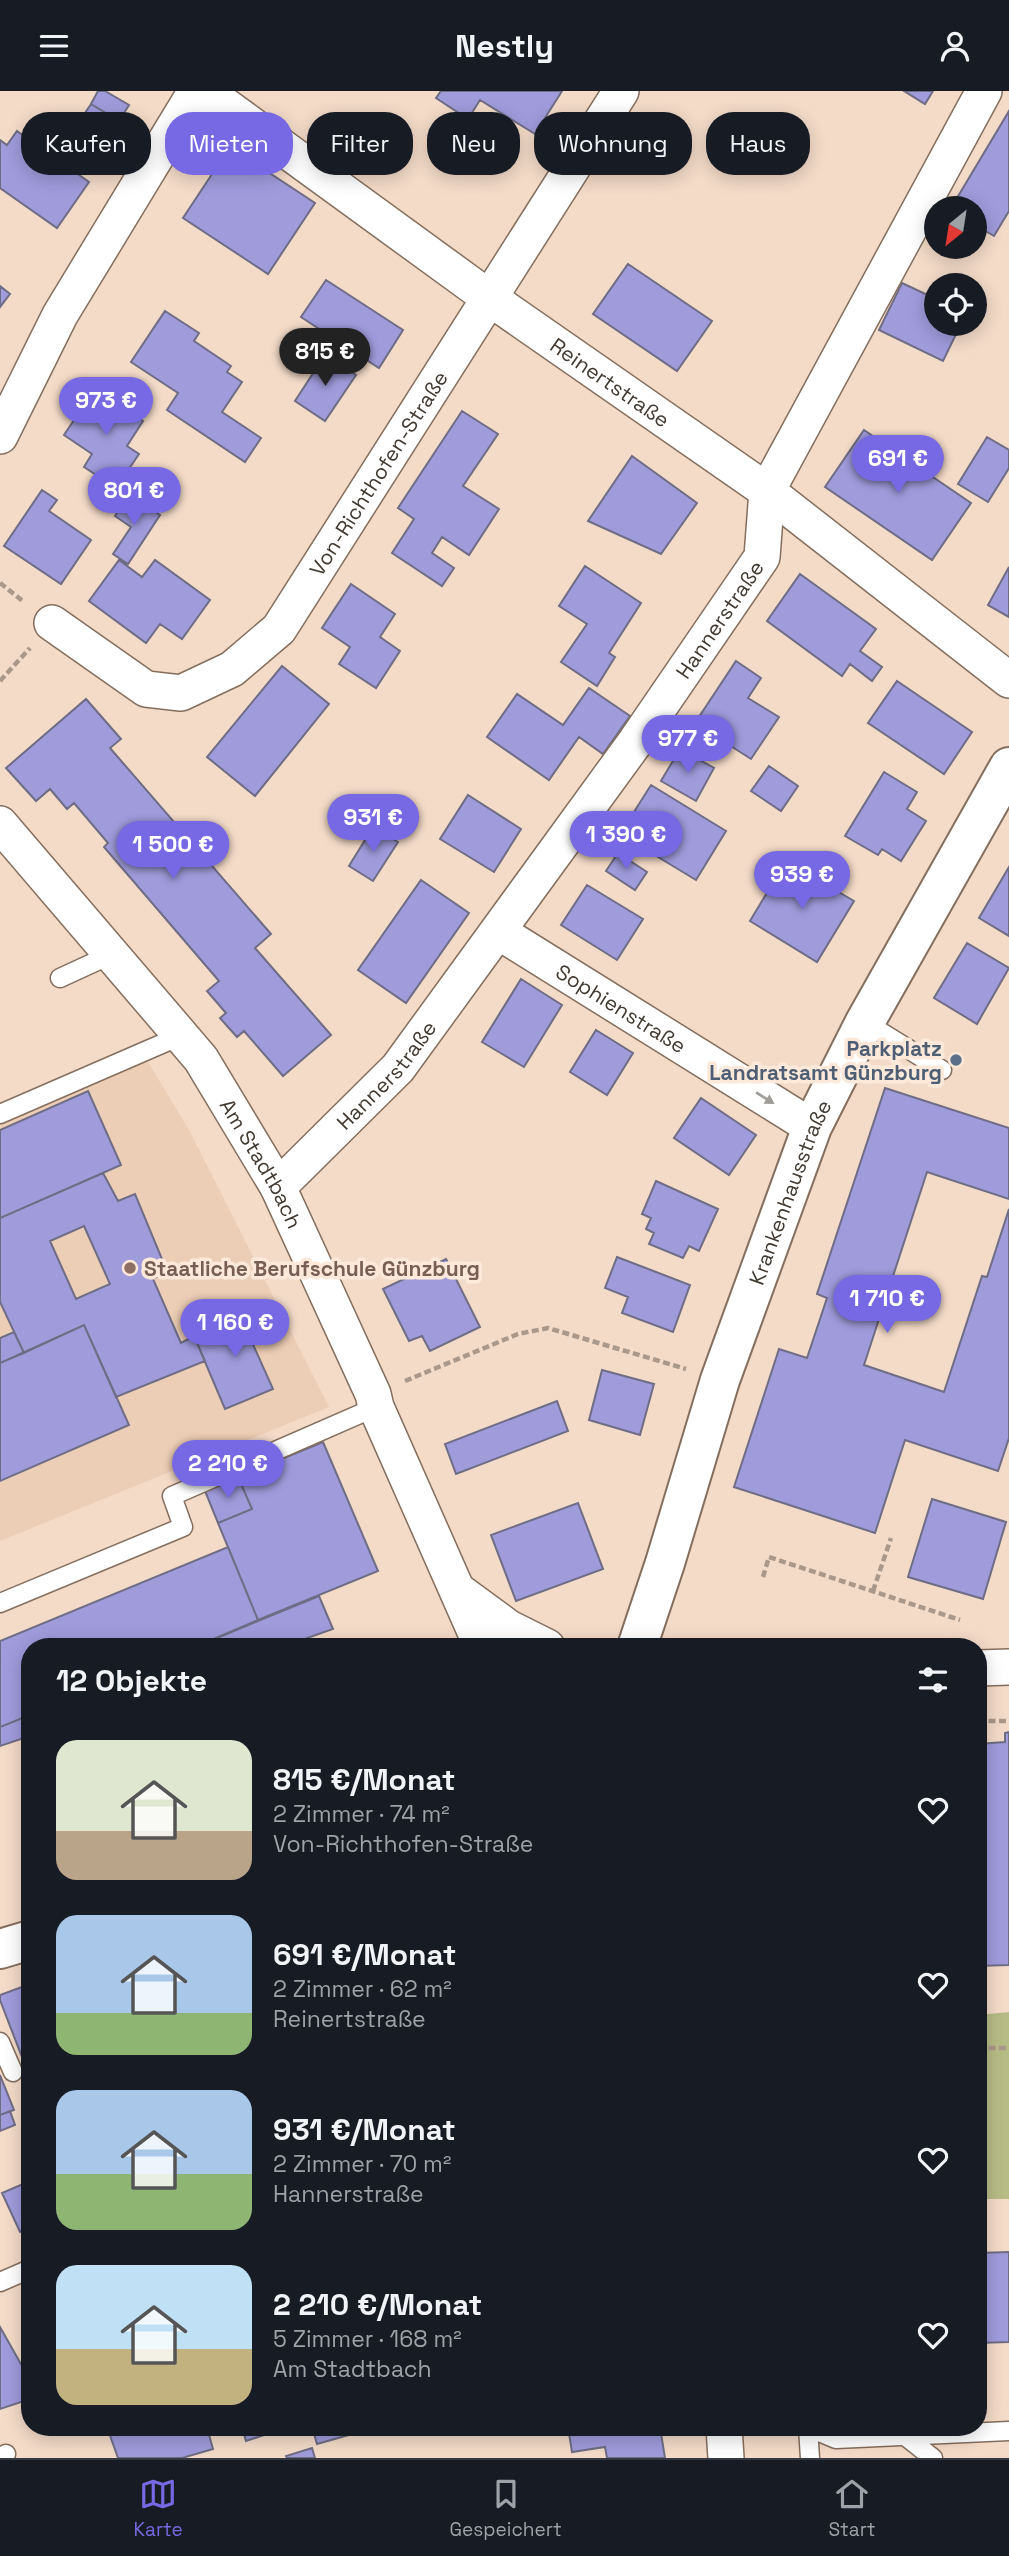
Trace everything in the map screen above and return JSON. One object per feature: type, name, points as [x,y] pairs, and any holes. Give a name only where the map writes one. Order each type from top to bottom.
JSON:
[{"type":"street","points":[[0,436],[60,315],[196,91]]},
{"type":"street","name":"Reinertstraße","points":[[205,91],[488,297],[767,491],[1009,680]]},
{"type":"street","name":"Von-Richthofen-Straße","points":[[52,623],[146,689],[181,693],[232,669],[279,629],[621,91]]},
{"type":"street","name":"Hannerstraße","points":[[278,1187],[398,1068],[636,741],[762,557],[767,491],[984,91]]},
{"type":"street","name":"Krankenhausstraße","points":[[640,1638],[720,1380],[812,1128],[865,1022],[1009,767]]},
{"type":"street","name":"Am Stadtbach","points":[[0,824],[201,1059],[278,1187],[478,1638]]},
{"type":"street","name":"Sophienstraße","points":[[499,932],[812,1128]]},
{"type":"street","name":"Am Stadtbach","points":[[460,1592],[509,1628],[529,1638]]},
{"type":"street","points":[[987,1668],[1009,1667]]},
{"type":"street","points":[[0,1949],[21,1943]]},
{"type":"street","points":[[725,2436],[726,2458]]},
{"type":"lane","points":[[60,978],[110,955]]},
{"type":"lane","points":[[865,1022],[942,1070]]},
{"type":"lane","points":[[0,1114],[180,1035]]},
{"type":"lane","points":[[0,1603],[183,1527],[172,1496],[375,1401]]},
{"type":"lane","points":[[0,2042],[13,2072]]},
{"type":"lane","points":[[0,2282],[21,2273]]},
{"type":"lane","points":[[987,2432],[1009,2431]]},
{"type":"lane","points":[[809,2436],[810,2458]]},
{"type":"lane","points":[[828,2436],[836,2439],[905,2436],[933,2458]]},
{"type":"path","points":[[0,681],[52,623]]},
{"type":"path","points":[[375,1401],[518,1335],[548,1328],[720,1380]]},
{"type":"path","points":[[873,1591],[891,1538]]},
{"type":"path","points":[[763,1577],[769,1557],[960,1620]]},
{"type":"path","points":[[987,1721],[1009,1721]]},
{"type":"path","points":[[987,2048],[1009,2048]]},
{"type":"shaded area","name":"Staatliche Berufschule Günzburg","points":[[142,1052],[189,1130],[329,1407],[0,1541],[0,1114]]},
{"type":"green space","points":[[1009,2012],[1009,2199],[987,2199],[987,2014]]},
{"type":"building","points":[[98,91],[105,91],[129,105],[125,112],[104,112],[91,104]]},
{"type":"building","points":[[441,91],[562,91],[549,112],[534,112],[534,133],[520,125],[520,112],[499,112],[480,100],[472,112],[457,112],[436,98]]},
{"type":"building","points":[[904,91],[933,91],[925,104]]},
{"type":"building","points":[[91,104],[104,112],[86,112]]},
{"type":"building","points":[[1009,111],[1009,211],[994,236],[987,232],[987,196],[958,196]]},
{"type":"building","points":[[17,131],[21,134],[21,175],[79,175],[89,182],[57,228],[0,188],[0,140],[7,145]]},
{"type":"building","points":[[211,175],[272,175],[315,203],[268,274],[183,218]]},
{"type":"building","points":[[628,264],[712,321],[677,371],[593,314]]},
{"type":"building","points":[[326,280],[403,330],[379,368],[301,317]]},
{"type":"building","points":[[902,283],[924,293],[924,336],[955,336],[943,361],[879,330]]},
{"type":"building","points":[[0,286],[10,294],[0,307]]},
{"type":"building","points":[[165,311],[199,333],[194,341],[231,366],[227,372],[242,382],[222,412],[261,438],[245,462],[167,410],[178,393],[131,362]]},
{"type":"building","points":[[325,355],[356,375],[325,421],[295,401]]},
{"type":"building","points":[[95,389],[143,421],[127,446],[139,454],[116,488],[84,467],[92,454],[64,435]]},
{"type":"building","points":[[462,411],[498,434],[463,486],[499,509],[469,555],[442,537],[432,553],[454,568],[442,586],[392,553],[414,519],[398,508]]},
{"type":"building","points":[[864,430],[971,503],[932,560],[825,487]]},
{"type":"building","points":[[987,437],[1009,450],[1009,468],[988,502],[958,484]]},
{"type":"building","points":[[632,456],[697,503],[661,554],[588,521]]},
{"type":"building","points":[[42,490],[57,500],[49,511],[91,540],[61,584],[4,546]]},
{"type":"building","points":[[129,495],[160,515],[128,564],[113,554],[131,527],[115,516]]},
{"type":"building","points":[[119,560],[142,577],[155,560],[210,600],[182,639],[160,624],[146,643],[89,601]]},
{"type":"building","points":[[585,566],[641,603],[609,653],[615,657],[597,686],[561,662],[587,624],[559,606]]},
{"type":"building","points":[[1009,567],[1009,617],[988,605]]},
{"type":"building","points":[[800,574],[876,629],[860,651],[882,667],[872,681],[850,664],[842,676],[767,621]]},
{"type":"building","points":[[351,584],[395,614],[380,637],[400,651],[376,688],[339,664],[350,647],[322,628]]},
{"type":"building","points":[[736,661],[761,678],[748,698],[779,717],[751,759],[695,723]]},
{"type":"building","points":[[282,666],[329,704],[255,796],[207,757]]},
{"type":"building","points":[[897,681],[972,732],[944,774],[868,723]]},
{"type":"building","points":[[589,688],[630,716],[603,754],[579,737],[549,780],[487,737],[517,694],[563,725]]},
{"type":"building","points":[[86,699],[121,739],[110,748],[271,934],[255,948],[331,1035],[283,1076],[244,1031],[237,1037],[220,1018],[226,1013],[207,991],[219,981],[104,847],[108,843],[74,803],[67,809],[50,789],[36,801],[6,768]]},
{"type":"building","points":[[680,749],[714,768],[696,801],[661,781]]},
{"type":"building","points":[[769,766],[798,786],[781,811],[751,791]]},
{"type":"building","points":[[884,772],[917,792],[907,809],[926,821],[901,861],[882,849],[878,855],[845,836]]},
{"type":"building","points":[[651,785],[726,831],[696,880],[620,834]]},
{"type":"building","points":[[468,795],[521,829],[494,872],[440,839]]},
{"type":"building","points":[[373,827],[398,842],[373,881],[349,866]]},
{"type":"building","points":[[618,853],[647,872],[635,890],[606,871]]},
{"type":"building","points":[[786,861],[854,901],[817,962],[750,921]]},
{"type":"building","points":[[1009,867],[1009,936],[979,918]]},
{"type":"building","points":[[421,880],[469,913],[406,1003],[358,970]]},
{"type":"building","points":[[587,885],[643,919],[617,960],[561,925]]},
{"type":"building","points":[[967,943],[1009,968],[977,1024],[934,998]]},
{"type":"building","points":[[521,979],[562,1005],[524,1067],[482,1042]]},
{"type":"building","points":[[596,1030],[633,1053],[607,1095],[570,1072]]},
{"type":"building","points":[[885,1088],[1009,1128],[1009,1199],[927,1172],[864,1365],[944,1392],[982,1276],[987,1277],[1009,1209],[1009,1438],[998,1471],[905,1440],[875,1533],[734,1487],[779,1349],[807,1358],[827,1298],[817,1294]]},
{"type":"building","points":[[88,1091],[121,1165],[0,1218],[0,1130]]},
{"type":"building","points":[[701,1098],[756,1135],[729,1175],[674,1138]]},
{"type":"building","points":[[103,1173],[118,1201],[135,1194],[167,1271],[153,1279],[181,1343],[194,1336],[205,1361],[116,1397],[84,1325],[24,1353],[0,1302],[0,1218]],"holes":[[[84,1226],[110,1284],[76,1299],[50,1241]]]},
{"type":"building","points":[[656,1181],[718,1209],[699,1251],[689,1246],[683,1258],[649,1244],[654,1233],[646,1229],[651,1218],[642,1214]]},
{"type":"building","points":[[617,1257],[690,1285],[673,1332],[622,1313],[628,1297],[605,1288]]},
{"type":"building","points":[[446,1259],[480,1327],[430,1351],[422,1336],[409,1341],[383,1289]]},
{"type":"building","points":[[254,1310],[265,1334],[251,1340],[273,1389],[225,1409],[194,1336]]},
{"type":"building","points":[[84,1325],[129,1425],[0,1481],[0,1363]]},
{"type":"building","points":[[14,1332],[24,1353],[0,1363],[0,1338]]},
{"type":"building","points":[[602,1370],[654,1384],[640,1435],[589,1420]]},
{"type":"building","points":[[557,1401],[568,1431],[456,1474],[445,1444]]},
{"type":"building","points":[[323,1442],[378,1571],[258,1620],[218,1523],[252,1509],[238,1477]]},
{"type":"building","points":[[238,1477],[252,1509],[218,1523],[205,1491]]},
{"type":"building","points":[[932,1499],[1006,1522],[983,1599],[908,1577]]},
{"type":"building","points":[[578,1503],[603,1569],[516,1601],[491,1535]]},
{"type":"building","points":[[228,1547],[258,1620],[216,1638],[21,1638],[21,1719],[0,1727],[0,1641]]},
{"type":"building","points":[[319,1596],[333,1629],[308,1638],[217,1638]]},
{"type":"building","points":[[21,1719],[21,1739],[0,1746],[0,1727]]},
{"type":"building","points":[[1009,1732],[1009,1965],[987,1966],[987,1743],[1005,1742],[1005,1733]]},
{"type":"building","points":[[21,1987],[21,2055],[0,2000],[0,1995]]},
{"type":"building","points":[[0,2075],[14,2110],[0,2115]]},
{"type":"building","points":[[10,2111],[15,2125],[0,2131],[0,2115]]},
{"type":"building","points":[[21,2185],[20,2232],[2,2193]]},
{"type":"building","points":[[1009,2252],[1009,2342],[987,2343],[987,2253]]},
{"type":"building","points":[[0,2327],[21,2364],[21,2402],[0,2409]]},
{"type":"building","points":[[110,2436],[209,2436],[213,2449],[182,2458],[118,2458]]},
{"type":"building","points":[[245,2436],[261,2436],[246,2441]]},
{"type":"building","points":[[315,2436],[345,2436],[317,2444]]},
{"type":"building","points":[[569,2436],[661,2436],[665,2458],[607,2458],[605,2447],[572,2452]]},
{"type":"building","points":[[312,2448],[315,2458],[286,2456]]},
{"type":"place","name":"Parkplatz Landratsamt Günzburg","points":[[956,1060]]},
{"type":"place","name":"Staatliche Berufschule Günzburg","points":[[130,1268]]}]
